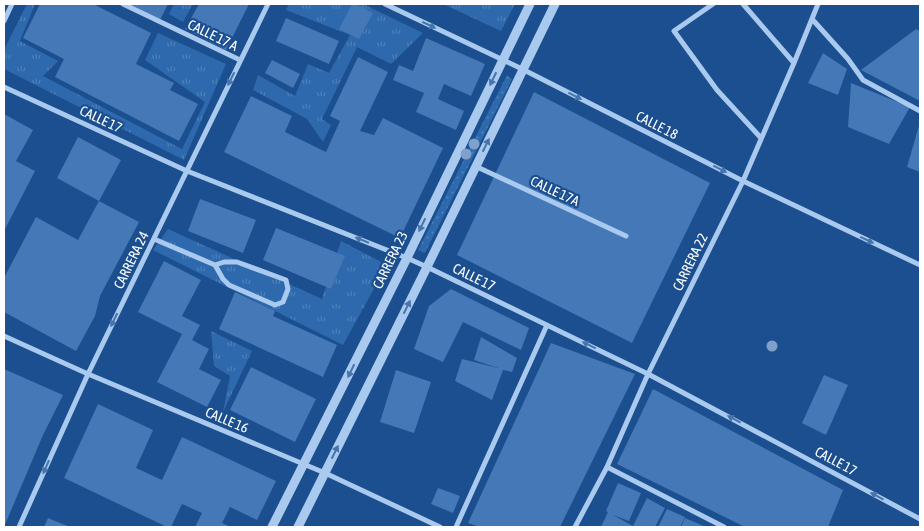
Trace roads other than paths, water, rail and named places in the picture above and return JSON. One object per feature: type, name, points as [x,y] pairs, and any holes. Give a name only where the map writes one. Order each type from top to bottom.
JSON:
[{"type":"street","points":[[4,21],[12,4]]},
{"type":"street","name":"CALLE 17 A","points":[[122,4],[240,60]]},
{"type":"street","name":"CARRERA 24","points":[[19,527],[88,374],[268,4]]},
{"type":"street","name":"CALLE 18","points":[[385,4],[502,59],[743,181],[920,265]]},
{"type":"street","name":"CARRERA 23","points":[[272,527],[407,258],[530,4]]},
{"type":"street","points":[[298,527],[555,4]]},
{"type":"street","points":[[713,4],[674,31],[717,90],[762,138]]},
{"type":"street","points":[[743,4],[794,63]]},
{"type":"street","name":"CARRERA 22","points":[[575,527],[607,468],[648,374],[743,181],[818,4]]},
{"type":"street","points":[[812,19],[848,58],[863,80],[920,112]]},
{"type":"street","name":"CALLE 17","points":[[4,87],[187,171],[427,267],[648,374],[920,518]]},
{"type":"street","name":"CALLE 17A","points":[[476,166],[626,236]]},
{"type":"street","points":[[154,238],[215,265],[223,279],[229,284],[275,305],[283,302],[288,289],[286,280],[237,262],[224,262],[215,265]]},
{"type":"street","points":[[456,527],[547,324]]},
{"type":"street","name":"CALLE 16","points":[[4,336],[88,374],[325,472],[440,527]]},
{"type":"street","points":[[607,468],[724,527]]}]
